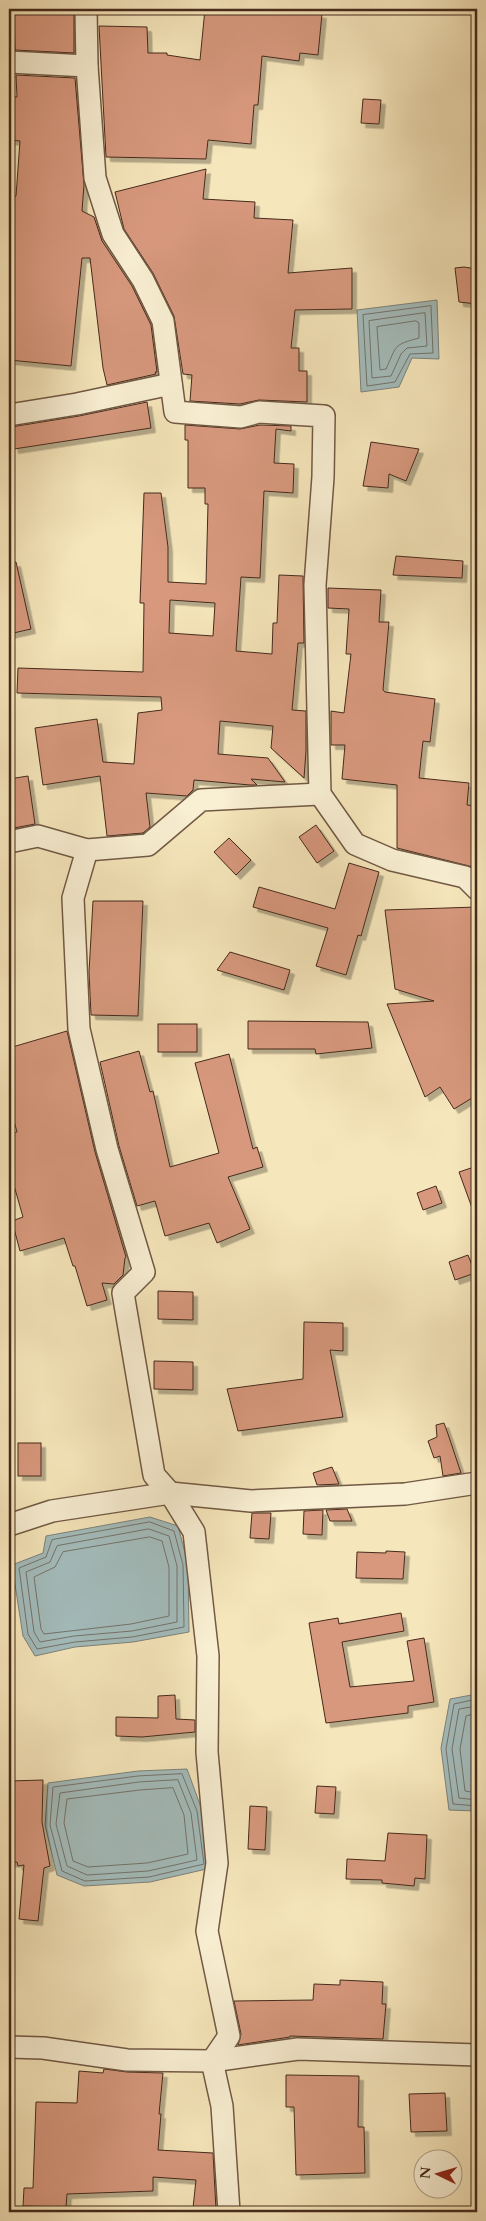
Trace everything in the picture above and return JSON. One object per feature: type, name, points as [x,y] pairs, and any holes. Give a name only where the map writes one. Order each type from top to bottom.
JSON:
[{"type":"street","points":[[86,9],[87,66],[96,178],[113,234],[143,280],[163,321],[175,412],[241,417],[259,412],[324,416],[323,477],[315,585],[320,794],[355,844],[392,860],[465,877],[477,889]]},
{"type":"street","points":[[9,62],[87,66]]},
{"type":"street","points":[[9,415],[78,404],[171,384]]},
{"type":"street","points":[[9,842],[38,836],[87,850],[148,845],[201,800],[320,794]]},
{"type":"street","points":[[87,850],[73,898],[79,1029],[106,1149],[144,1272],[123,1293],[154,1475],[170,1493],[194,1532],[208,1656],[207,1752],[217,1863],[207,1931],[229,2036],[212,2061],[222,2106],[230,2212]]},
{"type":"street","points":[[9,1525],[52,1512],[170,1493],[251,1502],[405,1494],[477,1483]]},
{"type":"street","points":[[9,2048],[44,2048],[127,2060],[212,2061],[298,2049],[477,2055]]},
{"type":"water","points":[[437,300],[439,359],[412,358],[399,387],[361,392],[357,310]]},
{"type":"water","points":[[150,1517],[178,1526],[188,1564],[189,1632],[133,1642],[75,1647],[35,1656],[23,1636],[12,1565],[43,1553],[46,1536]]},
{"type":"water","points":[[477,1694],[477,1811],[449,1810],[441,1748],[450,1699]]},
{"type":"water","points":[[187,1769],[202,1810],[211,1868],[150,1882],[84,1886],[57,1875],[45,1825],[48,1783],[138,1771]]},
{"type":"building","points":[[14,9],[74,9],[74,53],[15,50]]},
{"type":"building","points":[[205,9],[310,9],[310,13],[322,14],[318,55],[300,53],[299,61],[262,56],[258,105],[254,105],[251,144],[208,140],[206,159],[106,157],[99,26],[147,27],[148,53],[167,53],[167,55],[200,60]]},
{"type":"building","points":[[16,75],[75,78],[84,185],[82,211],[94,217],[102,241],[132,286],[151,325],[156,374],[107,385],[103,368],[90,258],[82,258],[71,366],[9,360],[9,196],[16,196],[20,141],[9,140],[9,96],[17,97]]},
{"type":"building","points":[[363,99],[381,100],[379,124],[361,123]]},
{"type":"building","points":[[206,169],[203,199],[255,202],[254,218],[293,220],[288,273],[352,268],[352,309],[295,310],[291,348],[299,348],[299,371],[307,371],[307,402],[259,400],[240,404],[190,401],[192,375],[183,374],[174,316],[153,273],[124,229],[115,192]]},
{"type":"building","points":[[455,268],[477,269],[477,304],[459,302]]},
{"type":"building","points":[[147,402],[151,428],[14,449],[11,427]]},
{"type":"building","points":[[185,425],[240,429],[260,425],[291,426],[291,431],[276,429],[274,463],[294,464],[293,493],[264,491],[260,578],[241,577],[236,651],[272,654],[273,623],[277,623],[279,575],[303,576],[304,643],[298,643],[292,710],[306,711],[304,778],[271,748],[273,726],[220,721],[218,754],[268,758],[285,782],[251,779],[257,785],[250,785],[194,780],[193,790],[187,796],[146,793],[150,827],[143,833],[107,836],[100,776],[43,785],[35,728],[97,719],[103,762],[134,764],[138,713],[162,710],[161,697],[17,693],[18,668],[143,672],[144,603],[140,603],[144,493],[161,493],[168,547],[168,582],[206,584],[208,504],[205,504],[205,488],[188,488],[188,440],[185,440]],"holes":[[[170,600],[215,603],[213,636],[169,633]]]},
{"type":"building","points":[[371,442],[419,449],[406,481],[389,474],[388,488],[363,486]]},
{"type":"building","points":[[396,556],[463,561],[462,578],[393,575]]},
{"type":"building","points":[[16,562],[31,629],[9,634],[9,563]]},
{"type":"building","points":[[328,588],[381,590],[379,622],[389,622],[383,690],[385,692],[435,699],[430,742],[423,741],[419,778],[469,783],[467,805],[477,806],[477,833],[473,867],[397,848],[397,785],[342,779],[345,745],[331,745],[331,711],[344,713],[351,654],[346,654],[349,609],[328,608]]},
{"type":"building","points":[[28,776],[35,824],[9,829],[9,779]]},
{"type":"building","points":[[316,825],[334,851],[317,863],[299,837]]},
{"type":"building","points":[[229,838],[251,860],[236,875],[214,852]]},
{"type":"building","points":[[349,863],[379,872],[361,936],[358,935],[346,975],[316,966],[328,928],[253,907],[259,887],[335,909]]},
{"type":"building","points":[[93,901],[143,901],[138,1016],[91,1015],[89,972]]},
{"type":"building","points":[[477,907],[477,1095],[454,1109],[440,1087],[425,1097],[387,1004],[434,1001],[395,989],[385,910]]},
{"type":"building","points":[[230,952],[290,970],[284,990],[217,970]]},
{"type":"building","points":[[248,1021],[368,1022],[372,1048],[316,1054],[315,1049],[248,1049]]},
{"type":"building","points":[[158,1024],[197,1024],[197,1052],[158,1052]]},
{"type":"building","points":[[67,1031],[95,1152],[126,1257],[123,1275],[114,1284],[102,1283],[107,1300],[87,1306],[64,1238],[20,1251],[12,1221],[23,1217],[9,1168],[9,1134],[17,1132],[9,1102],[9,1048]]},
{"type":"building","points":[[139,1051],[150,1092],[153,1091],[170,1167],[219,1153],[195,1063],[229,1054],[253,1149],[257,1147],[263,1167],[228,1177],[250,1229],[217,1243],[209,1223],[165,1236],[155,1201],[137,1206],[119,1146],[100,1062]]},
{"type":"building","points":[[477,1166],[477,1216],[475,1216],[459,1172]]},
{"type":"building","points":[[436,1186],[442,1203],[423,1210],[417,1193]]},
{"type":"building","points":[[468,1255],[475,1273],[455,1280],[449,1262]]},
{"type":"building","points":[[158,1291],[193,1292],[193,1320],[158,1319]]},
{"type":"building","points":[[304,1322],[343,1323],[343,1351],[330,1350],[343,1417],[238,1431],[227,1389],[303,1379]]},
{"type":"building","points":[[154,1361],[193,1362],[193,1390],[154,1389]]},
{"type":"building","points":[[444,1423],[461,1473],[443,1476],[440,1456],[434,1458],[428,1441],[437,1437],[436,1425]]},
{"type":"building","points":[[18,1443],[41,1443],[41,1476],[18,1476]]},
{"type":"building","points":[[332,1467],[339,1484],[317,1485],[313,1473]]},
{"type":"building","points":[[347,1509],[352,1521],[330,1521],[326,1510]]},
{"type":"building","points":[[323,1510],[322,1535],[303,1534],[304,1511]]},
{"type":"building","points":[[252,1513],[271,1513],[269,1539],[250,1538]]},
{"type":"building","points":[[386,1551],[405,1552],[403,1579],[356,1578],[357,1552],[386,1553]]},
{"type":"building","points":[[401,1613],[404,1631],[342,1642],[350,1687],[414,1681],[407,1641],[424,1638],[434,1702],[408,1706],[408,1713],[326,1723],[309,1623],[338,1618],[339,1624]]},
{"type":"building","points":[[175,1695],[176,1719],[195,1720],[195,1732],[142,1737],[116,1736],[116,1717],[158,1718],[158,1696]]},
{"type":"building","points":[[43,1780],[42,1822],[50,1866],[44,1868],[38,1921],[19,1919],[24,1865],[18,1866],[17,1862],[9,1863],[9,1781]]},
{"type":"building","points":[[317,1786],[336,1787],[334,1814],[315,1813]]},
{"type":"building","points":[[250,1806],[267,1807],[265,1850],[248,1849]]},
{"type":"building","points":[[388,1833],[427,1835],[425,1879],[415,1878],[414,1886],[382,1883],[382,1880],[346,1879],[347,1859],[385,1861]]},
{"type":"building","points":[[340,1980],[383,1982],[382,2004],[386,2004],[383,2039],[290,2036],[238,2045],[241,2034],[234,2001],[313,2000],[314,1984],[340,1985]]},
{"type":"building","points":[[104,2069],[163,2073],[158,2150],[213,2153],[216,2210],[193,2208],[196,2180],[153,2177],[153,2191],[67,2194],[66,2207],[23,2206],[24,2188],[33,2188],[36,2102],[77,2103],[79,2071],[103,2073]]},
{"type":"building","points":[[286,2075],[359,2076],[358,2127],[364,2127],[365,2173],[296,2175],[294,2107],[286,2107]]},
{"type":"building","points":[[445,2093],[447,2131],[411,2132],[409,2094]]}]
